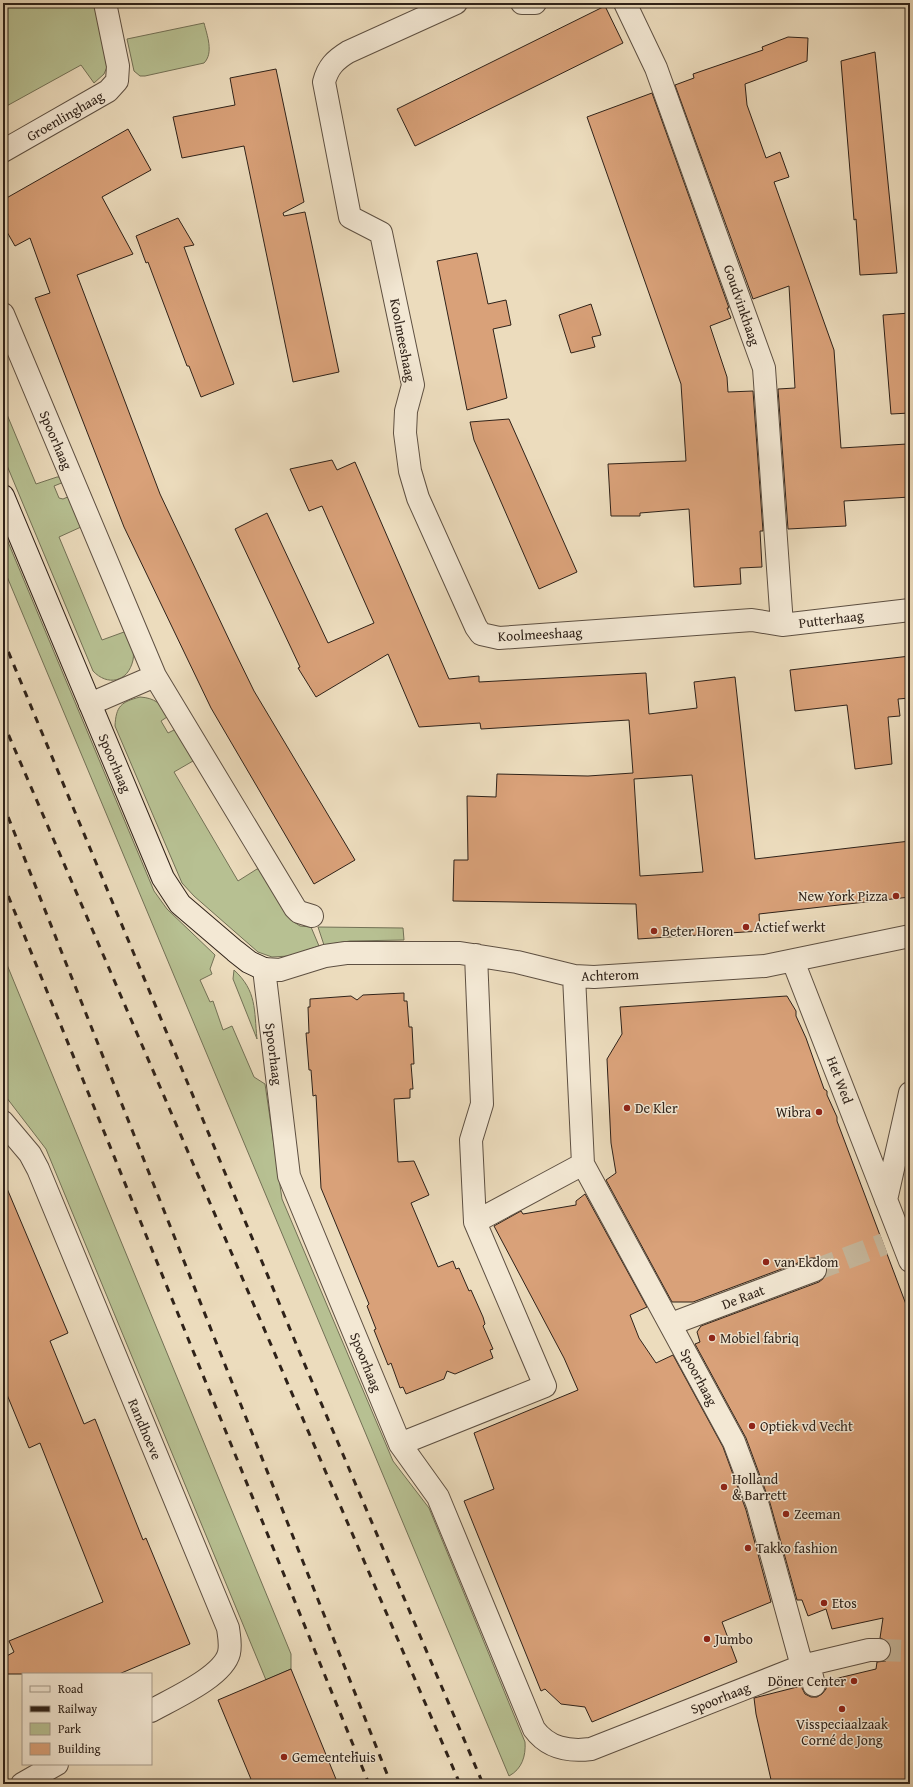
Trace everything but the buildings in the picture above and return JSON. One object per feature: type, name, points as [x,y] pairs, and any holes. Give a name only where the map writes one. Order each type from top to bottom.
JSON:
[{"type":"street","name":"Groenlinghaag","points":[[3,151],[108,91],[117,81],[118,66],[105,3]]},
{"type":"street","name":"Koolmeeshaag","points":[[456,3],[335,60],[327,71],[324,82],[350,217],[381,233],[413,385],[405,418],[405,433],[412,482],[472,620],[481,634],[499,638],[752,620]]},
{"type":"street","points":[[522,3],[535,3]]},
{"type":"street","name":"Goudvinkhaag","points":[[625,3],[656,68],[764,368],[782,625]]},
{"type":"street","name":"Spoorhaag","points":[[3,314],[155,676],[295,908],[299,912],[312,916]]},
{"type":"street","name":"Spoorhaag","points":[[3,496],[163,878],[180,904],[232,949],[249,962],[264,969],[289,1176],[400,1444],[438,1497],[534,1729],[545,1741],[554,1746],[571,1750],[591,1749],[750,1686],[808,1672],[758,1506],[734,1442],[584,1164],[574,976]]},
{"type":"street","name":"Putterhaag","points":[[752,620],[782,625],[910,610]]},
{"type":"street","points":[[90,704],[155,676]]},
{"type":"street","name":"Achterom","points":[[264,969],[280,970],[296,967],[325,956],[346,953],[406,952],[476,955],[517,962],[574,976],[594,977],[766,966],[910,936]]},
{"type":"street","points":[[400,1444],[545,1386],[475,1222],[471,1140],[482,1104],[476,955]]},
{"type":"street","name":"Het Wed","points":[[793,961],[886,1200],[898,1239],[910,1261]]},
{"type":"street","points":[[886,1200],[910,1093]]},
{"type":"street","name":"Randhoeve","points":[[3,1122],[30,1154],[38,1169],[228,1628],[230,1641],[229,1654],[222,1666],[212,1676],[152,1710]]},
{"type":"street","points":[[475,1222],[584,1164]]},
{"type":"street","name":"De Raat","points":[[671,1324],[815,1270]]},
{"type":"street","points":[[808,1672],[870,1650],[879,1650]]},
{"type":"street","points":[[22,1784],[55,1765]]},
{"type":"green space","points":[[3,3],[95,3],[107,67],[104,74],[94,83],[81,65],[3,108]]},
{"type":"green space","points":[[204,23],[208,38],[209,54],[204,63],[145,76],[140,76],[134,71],[127,39]]},
{"type":"green space","points":[[3,405],[36,484],[57,477],[61,477],[64,482],[54,486],[59,498],[63,499],[70,496],[81,527],[59,537],[102,640],[124,632],[127,633],[132,646],[133,660],[127,674],[122,678],[116,680],[104,679],[93,671],[3,456]]},
{"type":"green space","points":[[3,530],[154,891],[167,909],[215,955],[210,969],[212,974],[200,980],[210,1002],[213,1001],[223,1030],[232,1026],[254,1077],[265,1084],[282,1199],[393,1461],[429,1508],[525,1742],[525,1752],[522,1762],[517,1770],[509,1776],[3,567]]},
{"type":"green space","points":[[140,697],[154,700],[164,708],[170,715],[161,721],[168,733],[178,728],[195,755],[193,761],[174,772],[238,881],[257,869],[262,870],[294,922],[300,926],[311,927],[319,946],[289,956],[272,957],[258,952],[194,896],[182,883],[115,726],[118,709],[124,703]]},
{"type":"green space","points":[[318,927],[403,928],[404,940],[350,941],[324,945]]},
{"type":"green space","points":[[3,955],[291,1654],[291,1669],[266,1680],[46,1149],[3,1093]]},
{"type":"green space","points":[[234,970],[251,993],[257,1039],[233,979]]},
{"type":"tunnel","points":[[815,1270],[884,1244]]},
{"type":"tunnel","points":[[879,1650],[910,1651]]},
{"type":"railway","points":[[3,639],[302,1358],[483,1784]]},
{"type":"railway","points":[[3,722],[460,1784]]},
{"type":"railway","points":[[3,804],[391,1784]]},
{"type":"railway","points":[[3,883],[369,1784]]},
{"type":"place","name":"New York Pizza","points":[[896,896]]},
{"type":"place","name":"Actief werkt","points":[[746,927]]},
{"type":"place","name":"Beter Horen","points":[[654,931]]},
{"type":"place","name":"De Kler","points":[[627,1108]]},
{"type":"place","name":"Wibra","points":[[819,1112]]},
{"type":"place","name":"van Ekdom","points":[[766,1262]]},
{"type":"place","name":"Mobiel fabriq","points":[[712,1338]]},
{"type":"place","name":"Optiek vd Vecht","points":[[752,1426]]},
{"type":"place","name":"Holland & Barrett","points":[[724,1487]]},
{"type":"place","name":"Zeeman","points":[[786,1514]]},
{"type":"place","name":"Takko fashion","points":[[748,1548]]},
{"type":"place","name":"Etos","points":[[824,1603]]},
{"type":"place","name":"Jumbo","points":[[707,1639]]},
{"type":"place","name":"Döner Center","points":[[854,1681]]},
{"type":"place","name":"Visspeciaalzaak Corné de Jong","points":[[842,1709]]},
{"type":"place","name":"Gemeentehuis","points":[[284,1757]]}]
